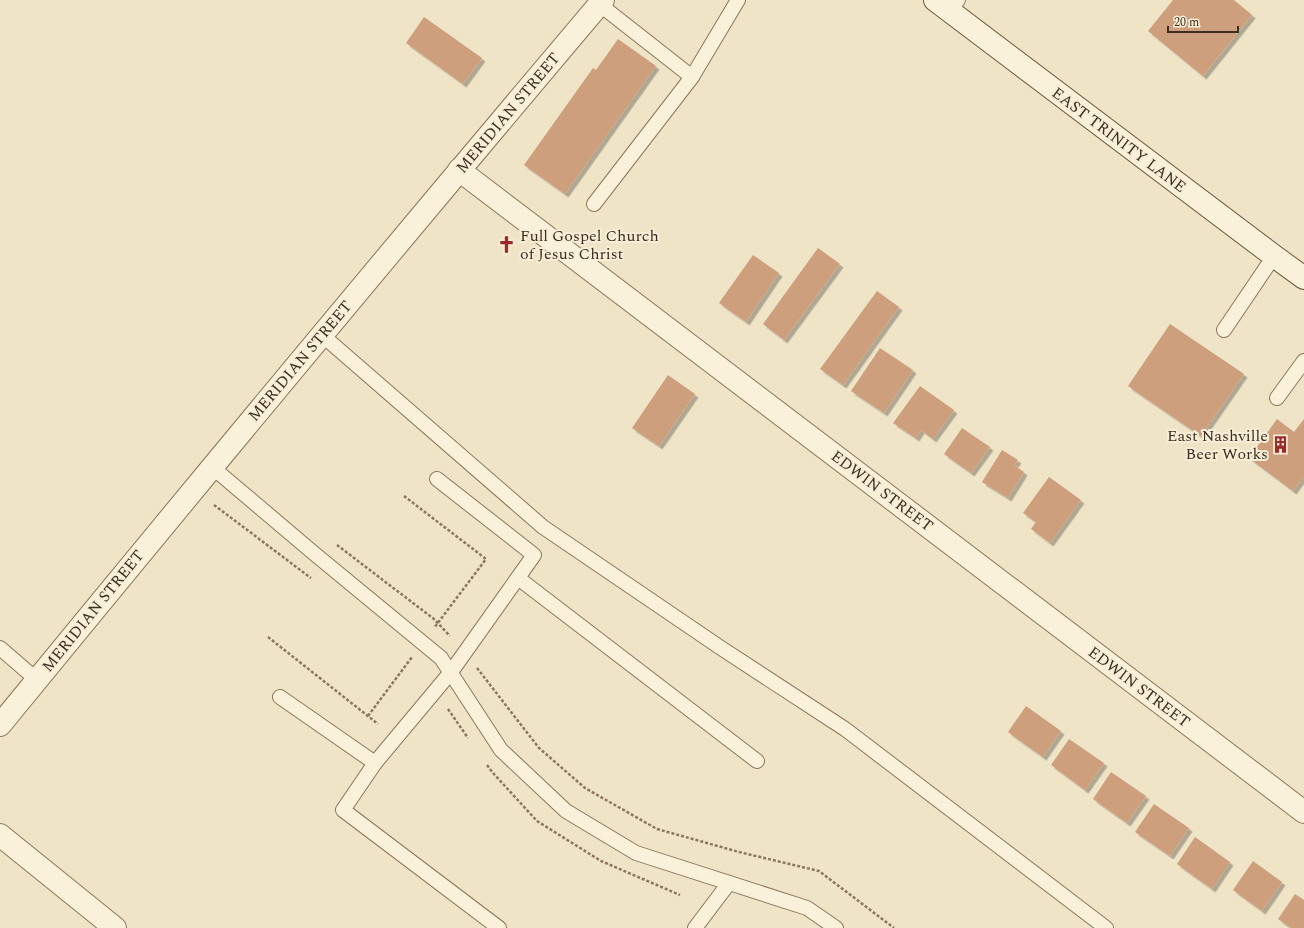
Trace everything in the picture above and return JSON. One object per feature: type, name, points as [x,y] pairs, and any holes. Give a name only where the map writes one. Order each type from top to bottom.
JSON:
[{"type":"street","name":"MERIDIAN STREET","points":[[0,725],[212,467],[601,2]]},
{"type":"street","name":"EAST TRINITY LANE","points":[[948,4],[1304,278]]},
{"type":"street","name":"EDWIN STREET","points":[[459,170],[1304,812]]},
{"type":"street","points":[[0,835],[115,928]]},
{"type":"lane","points":[[594,204],[692,77],[738,0]]},
{"type":"lane","points":[[601,2],[692,77]]},
{"type":"lane","points":[[1224,330],[1274,256]]},
{"type":"lane","points":[[322,335],[543,527],[720,648],[845,729],[1106,928]]},
{"type":"lane","points":[[1277,398],[1304,361]]},
{"type":"lane","points":[[212,467],[441,658],[501,750],[566,811],[636,853],[807,908],[836,928]]},
{"type":"lane","points":[[437,479],[534,555],[451,672],[375,763],[344,810],[499,928]]},
{"type":"lane","points":[[518,578],[757,761]]},
{"type":"lane","points":[[0,648],[37,680]]},
{"type":"lane","points":[[280,697],[375,763]]},
{"type":"lane","points":[[695,928],[729,883]]},
{"type":"path","points":[[404,496],[486,559],[433,630]]},
{"type":"path","points":[[335,543],[434,619],[450,636]]},
{"type":"path","points":[[268,637],[378,724]]},
{"type":"path","points":[[368,716],[413,656]]},
{"type":"path","points":[[477,668],[539,748],[585,788],[657,829],[739,852],[819,871],[894,928]]},
{"type":"building","points":[[1173,0],[1234,0],[1252,15],[1203,76],[1148,31]]},
{"type":"building","points":[[424,17],[482,58],[463,84],[406,43]]},
{"type":"building","points":[[618,39],[656,66],[565,194],[524,165],[593,68],[596,70]]},
{"type":"building","points":[[818,248],[840,264],[784,340],[763,324]]},
{"type":"building","points":[[753,255],[779,273],[746,322],[719,303]]},
{"type":"building","points":[[877,291],[899,307],[843,385],[820,369]]},
{"type":"building","points":[[1170,324],[1244,374],[1201,436],[1128,386]]},
{"type":"building","points":[[880,348],[913,370],[884,413],[851,391]]},
{"type":"building","points":[[668,375],[695,394],[659,446],[632,428]]},
{"type":"building","points":[[920,386],[954,410],[933,439],[921,430],[916,438],[893,423]]},
{"type":"building","name":"East Nashville Beer Works","points":[[1277,419],[1294,432],[1304,419],[1304,476],[1293,491],[1249,458]]},
{"type":"building","points":[[962,428],[990,447],[971,473],[944,454]]},
{"type":"building","points":[[1002,450],[1018,460],[1014,465],[1024,472],[1008,498],[982,482]]},
{"type":"building","points":[[1049,477],[1081,500],[1050,543],[1031,529],[1036,522],[1023,513]]},
{"type":"building","points":[[1026,706],[1061,731],[1043,757],[1008,732]]},
{"type":"building","points":[[1069,739],[1104,763],[1085,790],[1051,765]]},
{"type":"building","points":[[1111,772],[1146,796],[1127,823],[1093,799]]},
{"type":"building","points":[[1154,804],[1189,828],[1170,856],[1135,832]]},
{"type":"building","points":[[1195,837],[1230,862],[1212,889],[1177,864]]},
{"type":"building","points":[[1253,861],[1282,882],[1262,911],[1233,890]]},
{"type":"building","points":[[1295,894],[1304,900],[1304,928],[1291,928],[1278,919]]},
{"type":"place","name":"Full Gospel Church of Jesus Christ","points":[[507,245]]},
{"type":"place","name":"East Nashville Beer Works","points":[[1281,445]]}]
